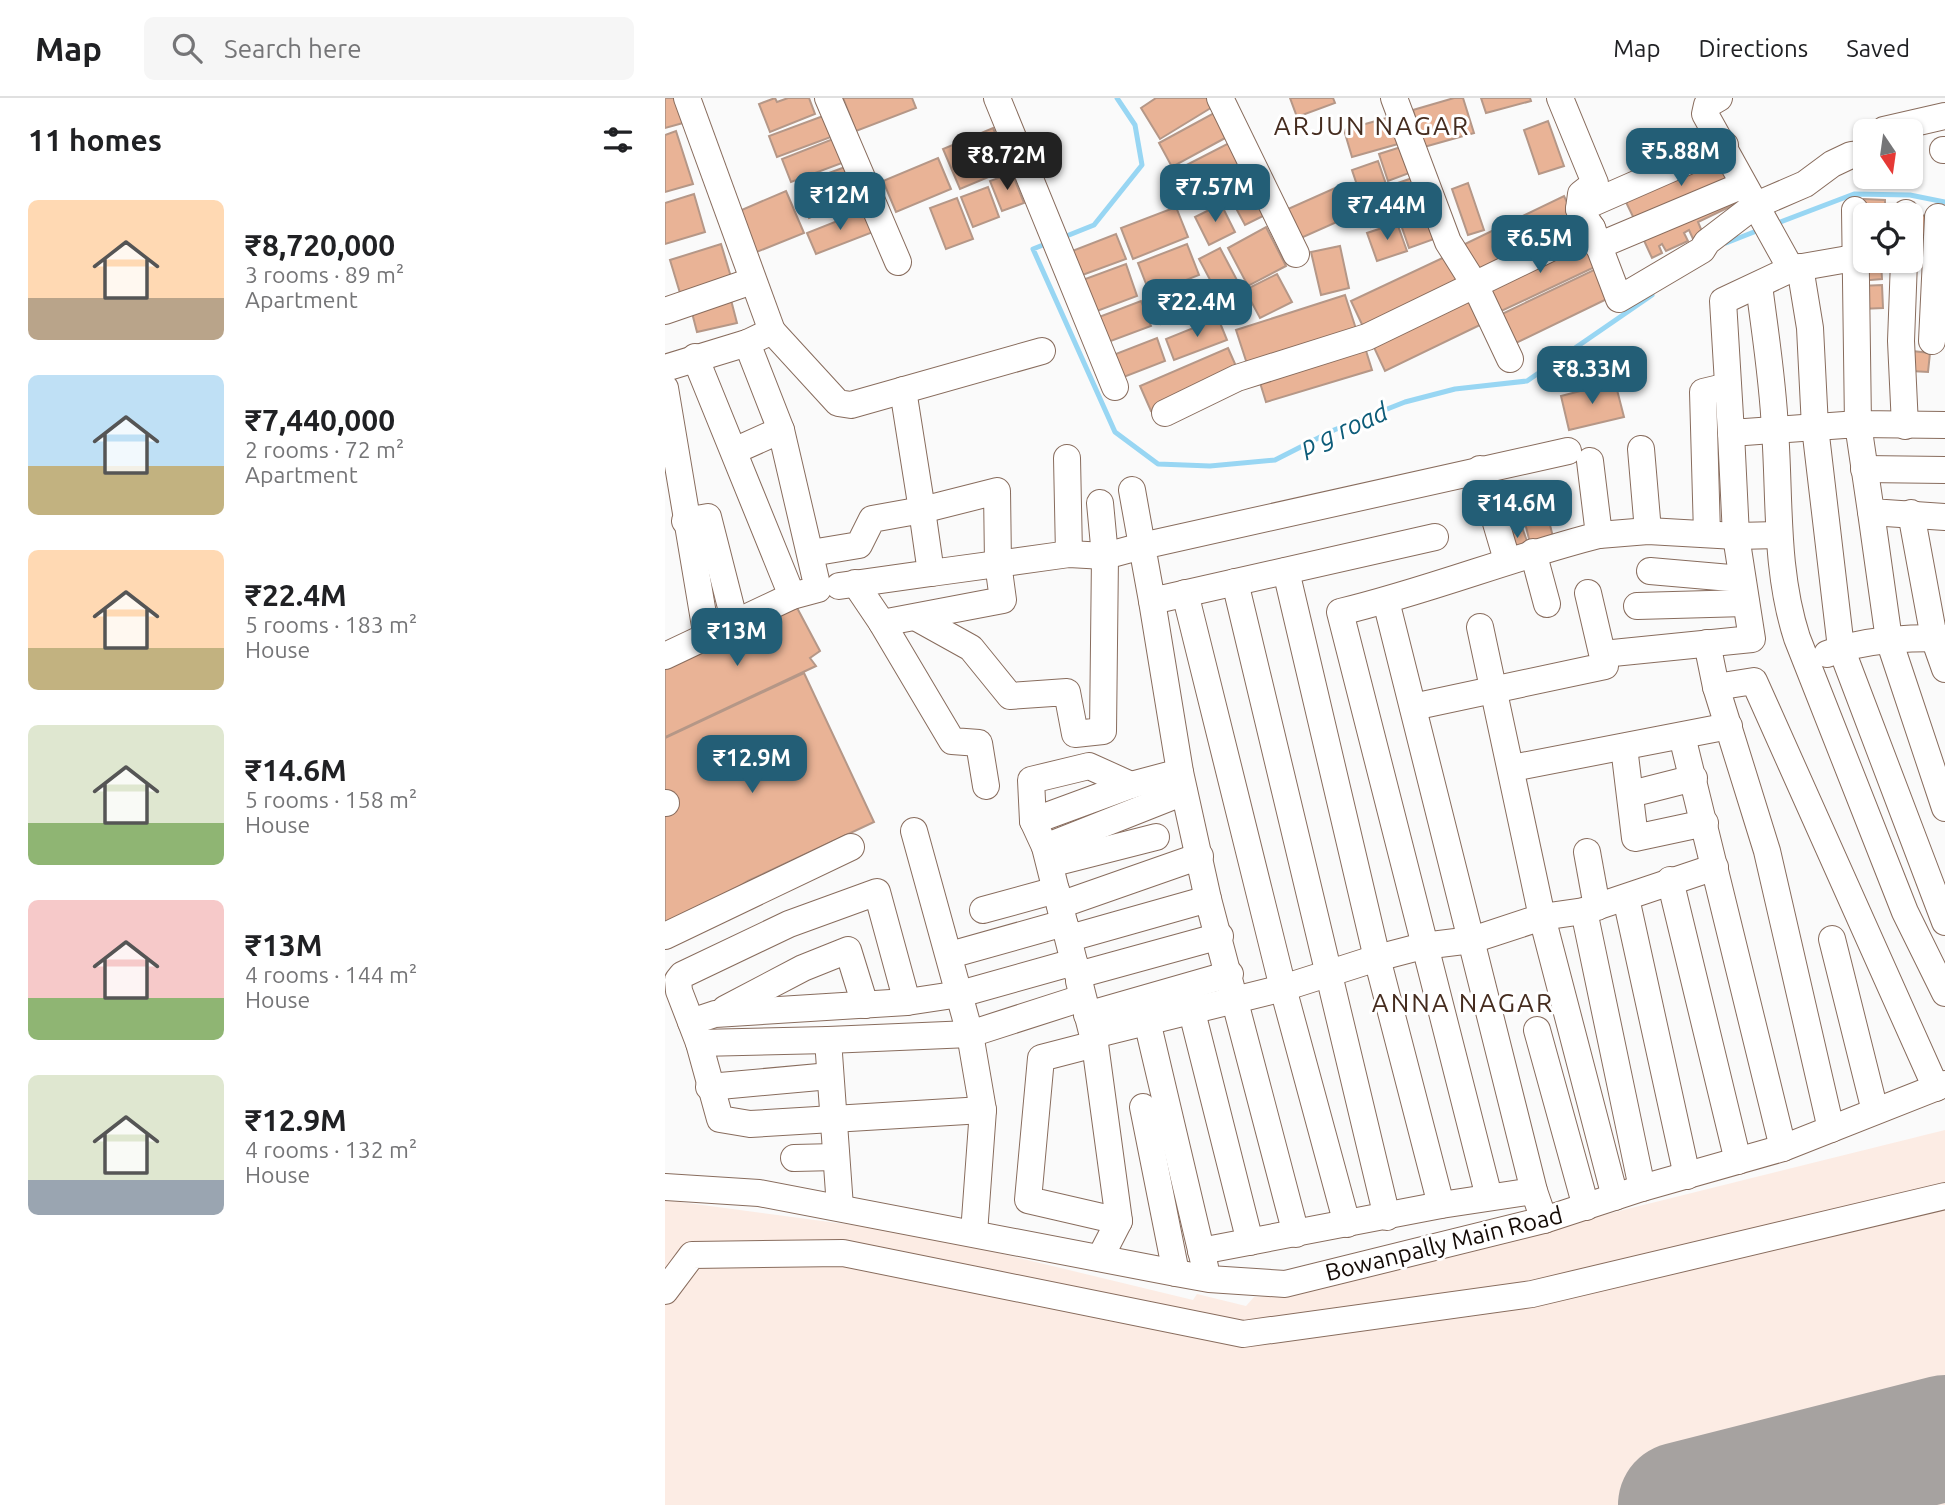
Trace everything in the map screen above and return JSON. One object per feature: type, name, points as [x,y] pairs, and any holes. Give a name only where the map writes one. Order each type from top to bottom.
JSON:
[{"type":"street","points":[[687,98],[772,331],[838,403],[852,405],[1042,351]]},
{"type":"street","points":[[828,98],[898,262]]},
{"type":"street","points":[[997,98],[1115,387]]},
{"type":"street","points":[[1220,98],[1296,254]]},
{"type":"street","points":[[1394,98],[1448,242],[1475,285],[1510,359]]},
{"type":"street","points":[[1560,98],[1595,183],[1581,194],[1590,228],[1619,299],[1702,250],[1707,242],[1751,201]]},
{"type":"street","points":[[1719,98],[1707,104],[1705,114],[1725,145],[1751,201],[1790,261],[1810,328],[1815,427],[1841,648],[1945,922]]},
{"type":"street","points":[[1923,121],[1945,116]]},
{"type":"street","points":[[1165,414],[1237,378],[1367,337],[1590,228],[1725,145]]},
{"type":"street","points":[[1590,228],[1751,201],[1805,184],[1832,164],[1853,155]]},
{"type":"street","points":[[1859,334],[1901,341],[1938,341],[1938,216]]},
{"type":"street","points":[[1853,258],[1790,261],[1759,285],[1723,301],[1736,536],[1752,639],[1754,681],[1941,1086]]},
{"type":"street","points":[[1855,273],[1859,334],[1858,424],[1889,640],[1945,808]]},
{"type":"street","points":[[1904,273],[1901,341],[1905,426]]},
{"type":"street","points":[[665,311],[753,281]]},
{"type":"street","points":[[1759,285],[1775,428],[1779,535],[1786,604],[1905,912],[1945,993]]},
{"type":"street","points":[[665,368],[747,343],[772,331]]},
{"type":"street","points":[[747,343],[781,430],[818,589]]},
{"type":"street","points":[[695,357],[792,596]]},
{"type":"street","points":[[1707,534],[1703,391],[1728,386]]},
{"type":"street","points":[[665,388],[685,521],[707,638]]},
{"type":"street","points":[[903,390],[932,573]]},
{"type":"street","points":[[1731,433],[1858,424],[1945,425]]},
{"type":"street","points":[[734,451],[781,430]]},
{"type":"street","points":[[1641,449],[1648,531]]},
{"type":"street","points":[[665,656],[792,596],[818,589],[1069,554],[1105,556],[1479,469],[1579,456],[1599,535]]},
{"type":"street","points":[[1067,458],[1069,554]]},
{"type":"street","points":[[1479,469],[1507,561]]},
{"type":"street","points":[[1864,469],[1945,470]]},
{"type":"street","points":[[1132,490],[1182,782],[1209,900],[1296,1234]]},
{"type":"street","points":[[811,553],[859,545],[871,519],[922,510],[997,491],[998,563],[1003,600],[882,623]]},
{"type":"street","points":[[917,618],[971,648],[1010,696],[1067,692],[1075,734],[1103,731],[1105,556],[1100,503]]},
{"type":"street","points":[[1871,512],[1945,517]]},
{"type":"street","points":[[1911,513],[1945,668]]},
{"type":"street","points":[[685,521],[708,517],[735,623]]},
{"type":"street","points":[[1299,622],[1386,601],[1533,552],[1599,535],[1648,531],[1736,536],[1779,535]]},
{"type":"street","points":[[1152,601],[1435,537]]},
{"type":"street","points":[[1533,552],[1547,604]]},
{"type":"street","points":[[1286,571],[1377,958],[1441,1205]]},
{"type":"street","points":[[1650,571],[1744,591]]},
{"type":"street","points":[[1235,582],[1387,1217]]},
{"type":"street","points":[[855,583],[952,741],[979,743],[986,786]]},
{"type":"street","points":[[1637,607],[1744,591]]},
{"type":"street","points":[[1185,593],[1283,988],[1347,1223]]},
{"type":"street","points":[[1413,707],[1605,666],[1588,593]]},
{"type":"street","points":[[1386,601],[1534,1191],[1544,1220]]},
{"type":"street","points":[[1340,612],[1423,946],[1489,1196]]},
{"type":"street","points":[[1480,627],[1542,918],[1615,1197]]},
{"type":"street","points":[[1807,663],[1841,648],[1889,640],[1939,638]]},
{"type":"street","points":[[1603,654],[1752,639]]},
{"type":"street","points":[[1707,643],[1716,687],[1767,851],[1831,1129]]},
{"type":"street","points":[[1716,687],[1754,681]]},
{"type":"street","points":[[1512,768],[1729,726]]},
{"type":"street","points":[[1682,736],[1783,1148]]},
{"type":"street","points":[[1624,747],[1635,838],[1705,823]]},
{"type":"street","points":[[1131,785],[1089,766],[1031,779],[1033,821],[1047,856],[1078,975],[1220,936]]},
{"type":"street","points":[[1631,794],[1694,778]]},
{"type":"street","points":[[1033,821],[1131,785],[1182,782]]},
{"type":"street","points":[[1047,856],[1182,782]]},
{"type":"street","points":[[914,831],[970,1034],[983,1110],[974,1233]]},
{"type":"street","points":[[1047,856],[1156,837]]},
{"type":"street","points":[[665,936],[851,846]]},
{"type":"street","points":[[1587,852],[1591,909],[1642,1188]]},
{"type":"street","points":[[950,955],[1060,906],[1200,856]]},
{"type":"street","points":[[1100,1258],[1119,1221],[1094,1035],[1283,988],[1329,971],[1423,946],[1472,940],[1542,918],[1591,909],[1669,880],[1715,867]]},
{"type":"street","points":[[1669,880],[1738,1161]]},
{"type":"street","points":[[907,1002],[877,892],[789,924],[682,975],[678,987],[702,1026],[709,1087],[720,1119],[750,1124],[983,1110]]},
{"type":"street","points":[[1626,898],[1687,1176]]},
{"type":"street","points":[[1060,906],[1070,938],[1209,900]]},
{"type":"street","points":[[983,910],[1060,906]]},
{"type":"street","points":[[789,924],[803,968]]},
{"type":"street","points":[[1832,939],[1875,1111]]},
{"type":"street","points":[[702,1026],[803,968],[848,950],[865,1005]]},
{"type":"street","points":[[702,1026],[960,994],[1075,962]]},
{"type":"street","points":[[1075,962],[1095,1044]]},
{"type":"street","points":[[702,1026],[828,1040],[970,1034],[1230,974]]},
{"type":"street","points":[[1192,1012],[1249,1242]]},
{"type":"street","points":[[1147,1021],[1209,1279]]},
{"type":"street","points":[[1537,1030],[1586,1207]]},
{"type":"street","points":[[828,1040],[840,1207]]},
{"type":"street","points":[[1015,1242],[1028,1200],[1041,1058],[1095,1044]]},
{"type":"street","points":[[709,1087],[830,1076]]},
{"type":"street","name":"Bowanpally Main Road","points":[[665,1186],[759,1192],[1209,1279],[1285,1284],[1544,1220],[1642,1188],[1783,1148],[1941,1086]]},
{"type":"street","points":[[1143,1107],[1176,1273]]},
{"type":"street","points":[[794,1158],[836,1157]]},
{"type":"street","points":[[1201,1251],[1489,1196],[1534,1191]]},
{"type":"street","points":[[665,1291],[692,1255],[843,1252],[1243,1334],[1532,1294],[1945,1196]]},
{"type":"street","points":[[1028,1200],[1119,1221]]},
{"type":"shaded area","points":[[1945,1130],[1945,1505],[665,1505],[665,1200],[920,1234],[1193,1300],[1197,1294],[1246,1306],[1254,1297],[1282,1295]]},
{"type":"building","points":[[665,98],[676,98],[683,123],[665,128]]},
{"type":"building","points":[[775,98],[777,102],[788,98],[809,98],[815,114],[770,132],[759,104]]},
{"type":"building","points":[[843,98],[912,98],[916,108],[856,131]]},
{"type":"building","points":[[1156,98],[1209,98],[1214,106],[1160,139],[1141,108]]},
{"type":"building","points":[[1290,98],[1333,98],[1335,103],[1297,117]]},
{"type":"building","points":[[1454,98],[1463,98],[1474,133],[1424,147],[1413,110]]},
{"type":"building","points":[[1481,98],[1530,98],[1531,101],[1486,113]]},
{"type":"building","points":[[1214,113],[1227,137],[1172,167],[1159,143]]},
{"type":"building","points":[[823,116],[831,137],[777,157],[769,136]]},
{"type":"building","points":[[1390,117],[1398,144],[1352,157],[1344,130]]},
{"type":"building","points":[[1548,121],[1564,166],[1539,174],[1524,130]]},
{"type":"building","points":[[993,128],[1010,168],[960,189],[943,149]]},
{"type":"building","points":[[676,131],[693,184],[665,192],[665,135]]},
{"type":"building","points":[[833,139],[842,163],[791,182],[782,159]]},
{"type":"building","points":[[1231,142],[1246,169],[1186,200],[1171,173]]},
{"type":"building","points":[[1404,146],[1412,172],[1388,181],[1379,154]]},
{"type":"building","points":[[1724,149],[1739,180],[1638,227],[1623,196]]},
{"type":"building","points":[[938,158],[951,189],[896,212],[883,181]]},
{"type":"building","points":[[1378,161],[1387,187],[1361,197],[1352,170]]},
{"type":"building","points":[[845,167],[858,199],[809,218],[796,185]]},
{"type":"building","points":[[1012,173],[1024,203],[1002,211],[990,181]]},
{"type":"building","points":[[1415,177],[1425,206],[1404,213],[1395,184]]},
{"type":"building","points":[[1468,183],[1484,230],[1468,235],[1452,189]]},
{"type":"building","points":[[1344,184],[1357,213],[1301,238],[1288,209]]},
{"type":"building","points":[[988,187],[999,217],[973,227],[961,197]]},
{"type":"building","points":[[1255,187],[1269,213],[1245,225],[1231,199]]},
{"type":"building","points":[[1743,187],[1748,198],[1698,222],[1703,234],[1693,239],[1689,230],[1684,233],[1688,241],[1666,251],[1662,244],[1659,246],[1662,253],[1652,258],[1641,234]]},
{"type":"building","points":[[1393,189],[1402,216],[1371,227],[1362,200]]},
{"type":"building","points":[[786,191],[804,233],[754,253],[737,212]]},
{"type":"building","points":[[694,194],[705,232],[665,244],[665,203]]},
{"type":"building","points":[[1564,196],[1579,228],[1478,276],[1463,245]]},
{"type":"building","points":[[957,198],[973,239],[946,249],[930,208]]},
{"type":"building","points":[[1864,199],[1885,200],[1885,203],[1864,203]]},
{"type":"building","points":[[1221,204],[1235,232],[1209,245],[1195,217]]},
{"type":"building","points":[[1176,207],[1188,237],[1133,259],[1121,228]]},
{"type":"building","points":[[1427,209],[1437,238],[1409,248],[1399,219]]},
{"type":"building","points":[[865,210],[873,232],[816,254],[807,233]]},
{"type":"building","points":[[1923,216],[1934,216],[1933,235],[1923,235]]},
{"type":"building","points":[[1397,223],[1407,251],[1377,261],[1367,233]]},
{"type":"building","points":[[1266,227],[1286,266],[1248,286],[1228,248]]},
{"type":"building","points":[[1116,234],[1126,259],[1077,277],[1067,253]]},
{"type":"building","points":[[1586,236],[1599,265],[1495,314],[1481,286]]},
{"type":"building","points":[[721,244],[731,277],[680,293],[670,260]]},
{"type":"building","points":[[1187,244],[1199,275],[1150,294],[1138,263]]},
{"type":"building","points":[[1340,246],[1349,288],[1321,295],[1311,252]]},
{"type":"building","points":[[1220,248],[1247,299],[1226,310],[1199,259]]},
{"type":"building","points":[[1451,254],[1466,286],[1366,333],[1351,301]]},
{"type":"building","points":[[1126,264],[1137,296],[1089,314],[1077,282]]},
{"type":"building","points":[[1598,268],[1611,297],[1516,343],[1502,314]]},
{"type":"building","points":[[1861,273],[1882,273],[1882,279],[1859,281]]},
{"type":"building","points":[[1277,274],[1292,302],[1260,318],[1245,290]]},
{"type":"building","points":[[1202,283],[1210,305],[1161,324],[1153,302]]},
{"type":"building","points":[[1882,285],[1883,308],[1861,309],[1860,286]]},
{"type":"building","points":[[1468,294],[1482,324],[1385,371],[1371,341]]},
{"type":"building","points":[[1345,295],[1358,335],[1249,370],[1236,330]]},
{"type":"building","points":[[731,300],[737,323],[697,332],[691,309]]},
{"type":"building","points":[[1141,301],[1151,326],[1100,345],[1091,320]]},
{"type":"building","points":[[1218,318],[1227,340],[1174,360],[1166,339]]},
{"type":"building","points":[[1157,338],[1165,361],[1116,380],[1108,357]]},
{"type":"building","points":[[1363,341],[1372,370],[1266,402],[1257,373]]},
{"type":"building","points":[[1228,348],[1239,373],[1151,411],[1140,386]]},
{"type":"building","points":[[1912,351],[1930,353],[1928,372],[1911,371]]},
{"type":"building","points":[[1615,382],[1624,417],[1569,430],[1561,396]]},
{"type":"building","points":[[1514,503],[1517,517],[1503,521],[1499,507]]},
{"type":"building","points":[[1546,509],[1553,537],[1530,543],[1523,515]]},
{"type":"building","points":[[1523,530],[1528,544],[1511,549],[1506,535]]},
{"type":"building","points":[[795,604],[820,651],[810,658],[816,666],[665,737],[665,663]]},
{"type":"building","points":[[804,673],[874,822],[748,881],[700,911],[665,927],[665,738]]},
{"type":"waterway","name":"p g road","points":[[1064,237],[1094,225],[1142,165],[1135,125],[1117,98]]},
{"type":"waterway","name":"p g road","points":[[1775,224],[1854,194],[1910,195],[1945,202]]},
{"type":"waterway","name":"p g road","points":[[1726,243],[1759,230]]},
{"type":"waterway","name":"p g road","points":[[1048,243],[1033,249],[1115,432],[1158,464],[1210,466],[1275,460],[1334,430],[1405,402],[1455,389],[1527,381],[1652,295]]},
{"type":"taxiway","points":[[1712,1505],[1714,1494],[1724,1476],[1738,1462],[1765,1446],[1945,1433]]},
{"type":"taxiway","points":[[1890,1505],[1912,1469],[1945,1440]]},
{"type":"runway","points":[[1681,1505],[1945,1438]]},
{"type":"district","name":"ARJUN NAGAR","points":[[1372,126]]},
{"type":"district","name":"ANNA NAGAR","points":[[1463,1003]]}]
